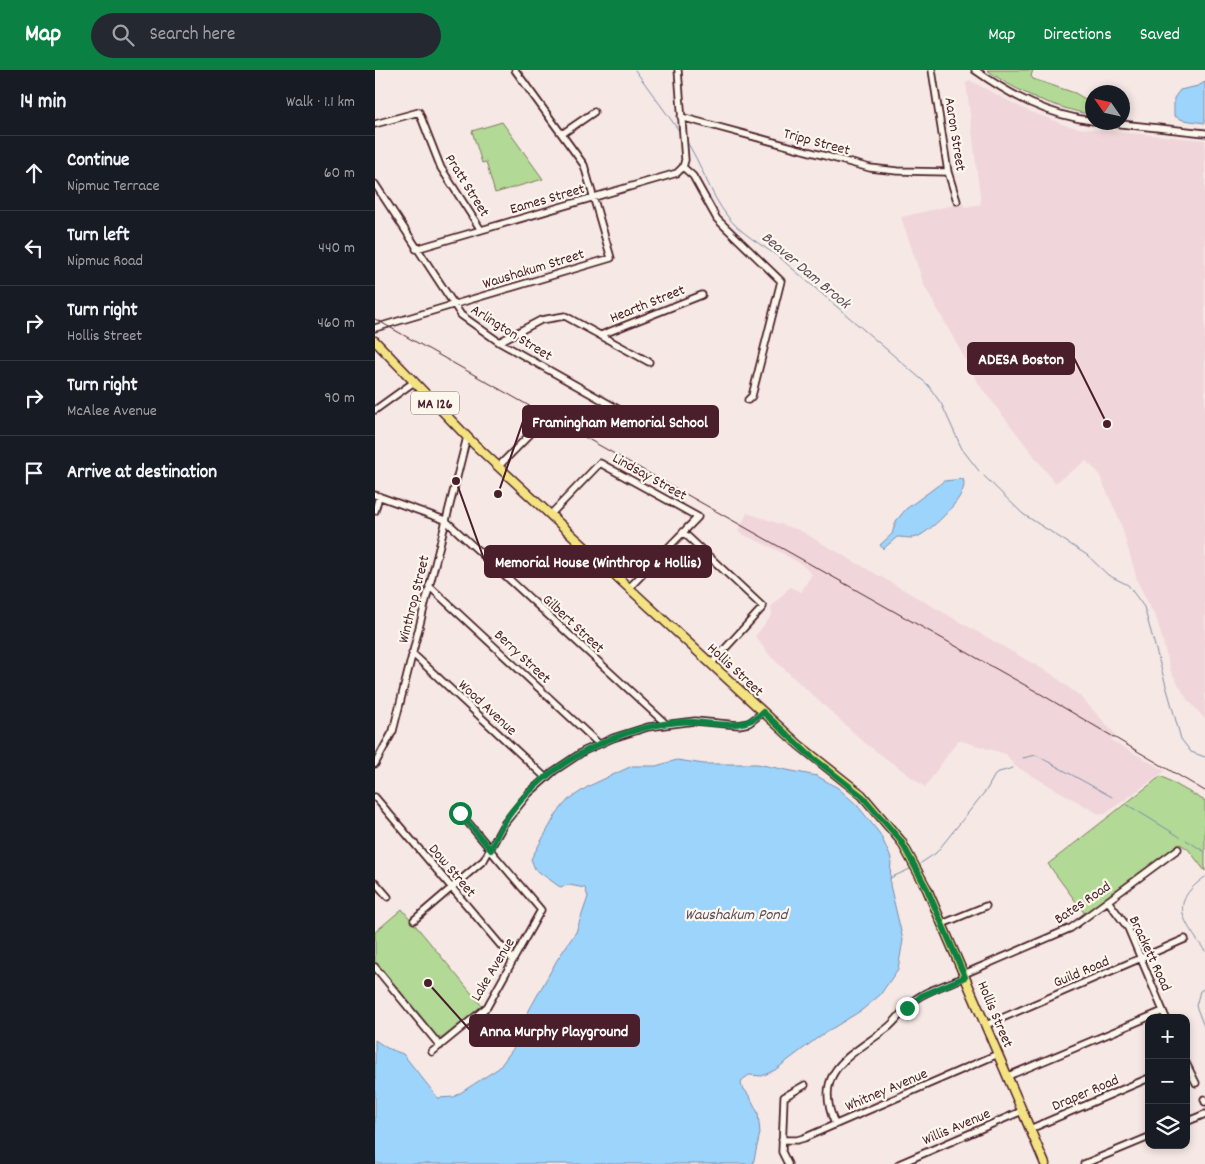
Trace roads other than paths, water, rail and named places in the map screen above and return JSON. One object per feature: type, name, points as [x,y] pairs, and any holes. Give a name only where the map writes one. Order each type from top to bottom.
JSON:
[{"type":"main road","name":"Hollis Street","points":[[375,341],[467,437],[550,515],[807,753],[862,796],[882,817],[912,859],[943,924],[1045,1164]]},
{"type":"street","points":[[515,70],[585,165],[595,197]]},
{"type":"street","points":[[678,70],[684,147],[683,167],[693,176],[711,211],[722,225],[781,281],[751,396],[748,400]]},
{"type":"street","name":"Aaron Street","points":[[933,70],[948,172],[957,201]]},
{"type":"street","points":[[975,70],[1029,104],[1068,117],[1085,120]]},
{"type":"street","name":"Pratt Street","points":[[375,124],[419,112],[441,168],[481,230]]},
{"type":"street","points":[[562,134],[594,112]]},
{"type":"street","name":"Tripp Street","points":[[681,117],[870,168],[897,172],[948,172]]},
{"type":"street","points":[[1130,125],[1205,133]]},
{"type":"street","name":"Eames Street","points":[[416,249],[677,173],[683,167]]},
{"type":"street","name":"Arlington Street","points":[[375,184],[461,315],[499,342],[625,413],[634,415]]},
{"type":"street","name":"Waushakum Street","points":[[375,328],[611,258],[595,197]]},
{"type":"street","name":"Hearth Street","points":[[601,335],[702,295]]},
{"type":"street","points":[[499,342],[541,320],[565,316],[649,362]]},
{"type":"street","points":[[375,410],[415,382]]},
{"type":"street","points":[[498,466],[540,424]]},
{"type":"street","name":"Winthrop Street","points":[[375,764],[393,731],[467,437]]},
{"type":"street","name":"Lindsay Street","points":[[550,515],[599,463],[698,517],[683,532]]},
{"type":"street","points":[[375,511],[377,496],[445,520]]},
{"type":"street","name":"Gilbert Street","points":[[445,520],[665,723]]},
{"type":"street","points":[[629,588],[683,532],[763,608],[711,664]]},
{"type":"street","name":"Berry Street","points":[[429,586],[599,744]]},
{"type":"street","name":"Wood Avenue","points":[[412,653],[546,778]]},
{"type":"street","points":[[413,920],[484,860],[499,832],[515,809],[546,778],[579,754],[633,730],[665,723],[695,721],[739,725],[749,723],[763,712]]},
{"type":"street","name":"Dow Street","points":[[375,797],[513,960]]},
{"type":"street","points":[[460,813],[490,850]]},
{"type":"street","name":"Bates Road","points":[[835,1124],[827,1105],[827,1089],[830,1079],[839,1065],[888,1028],[916,999],[1071,928],[1178,849]]},
{"type":"street","name":"Lake Avenue","points":[[432,1052],[484,1010],[541,910],[490,850]]},
{"type":"street","points":[[375,882],[388,897]]},
{"type":"street","name":"Brackett Road","points":[[1108,901],[1125,922],[1164,1014]]},
{"type":"street","points":[[943,924],[986,906]]},
{"type":"street","name":"Guild Road","points":[[986,1025],[1185,939]]},
{"type":"street","points":[[375,967],[440,1046]]},
{"type":"street","points":[[1008,1076],[1163,1011]]},
{"type":"street","name":"Whitney Avenue","points":[[782,1140],[797,1140],[998,1054]]},
{"type":"street","points":[[1190,1071],[1196,1083]]},
{"type":"street","name":"Draper Road","points":[[1030,1128],[1145,1080]]},
{"type":"street","points":[[788,1164],[781,1152],[783,1097],[805,1085]]},
{"type":"street","name":"Willis Avenue","points":[[899,1164],[1023,1111]]},
{"type":"street","points":[[1190,1120],[1205,1114]]},
{"type":"street","points":[[1084,1164],[1145,1139]]},
{"type":"water","points":[[1205,82],[1205,123],[1183,120],[1174,116],[1174,98],[1180,90],[1198,86]]},
{"type":"water","points":[[963,479],[964,486],[956,502],[931,528],[915,538],[897,537],[883,549],[880,545],[892,534],[896,521],[906,509],[944,481]]},
{"type":"water","name":"Waushakum Pond","points":[[677,760],[704,764],[757,764],[817,776],[838,788],[857,805],[880,834],[891,858],[890,885],[903,940],[898,969],[880,995],[862,1010],[820,1036],[775,1070],[762,1076],[749,1075],[742,1080],[741,1085],[758,1113],[760,1133],[753,1164],[375,1164],[375,1040],[387,1048],[403,1054],[438,1098],[454,1097],[499,1068],[518,1042],[522,1023],[557,960],[576,932],[588,897],[585,888],[569,885],[560,887],[535,869],[531,859],[557,813],[568,800],[589,786],[632,766],[656,766]]},
{"type":"waterway","name":"Beaver Dam Brook","points":[[635,70],[680,132]]},
{"type":"waterway","name":"Beaver Dam Brook","points":[[685,139],[721,208],[733,223],[779,257],[928,385],[942,405],[962,449],[979,471]]},
{"type":"waterway","name":"Beaver Dam Brook","points":[[984,476],[1023,514],[1087,555],[1108,575],[1128,585],[1144,607],[1181,739],[1191,752],[1205,757]]},
{"type":"waterway","points":[[1023,758],[1036,755],[1112,797]]},
{"type":"waterway","points":[[921,863],[936,853],[987,789],[996,773],[1013,768]]},
{"type":"waterway","points":[[1126,804],[1180,837]]},
{"type":"waterway","points":[[1186,840],[1205,852]]},
{"type":"waterway","points":[[890,878],[910,869]]},
{"type":"waterway","points":[[1205,877],[1193,887],[1183,904],[1186,922],[1205,951]]},
{"type":"waterway","points":[[1205,988],[1200,991],[1196,1006],[1205,1029]]},
{"type":"railway","points":[[375,319],[1039,693],[1205,791]]},
{"type":"place","name":"ADESA Boston","points":[[1107,424]]},
{"type":"place","name":"Memorial House (Winthrop & Hollis)","points":[[456,481]]},
{"type":"place","name":"Framingham Memorial School","points":[[498,494]]},
{"type":"place","name":"Anna Murphy Playground","points":[[428,983]]}]
